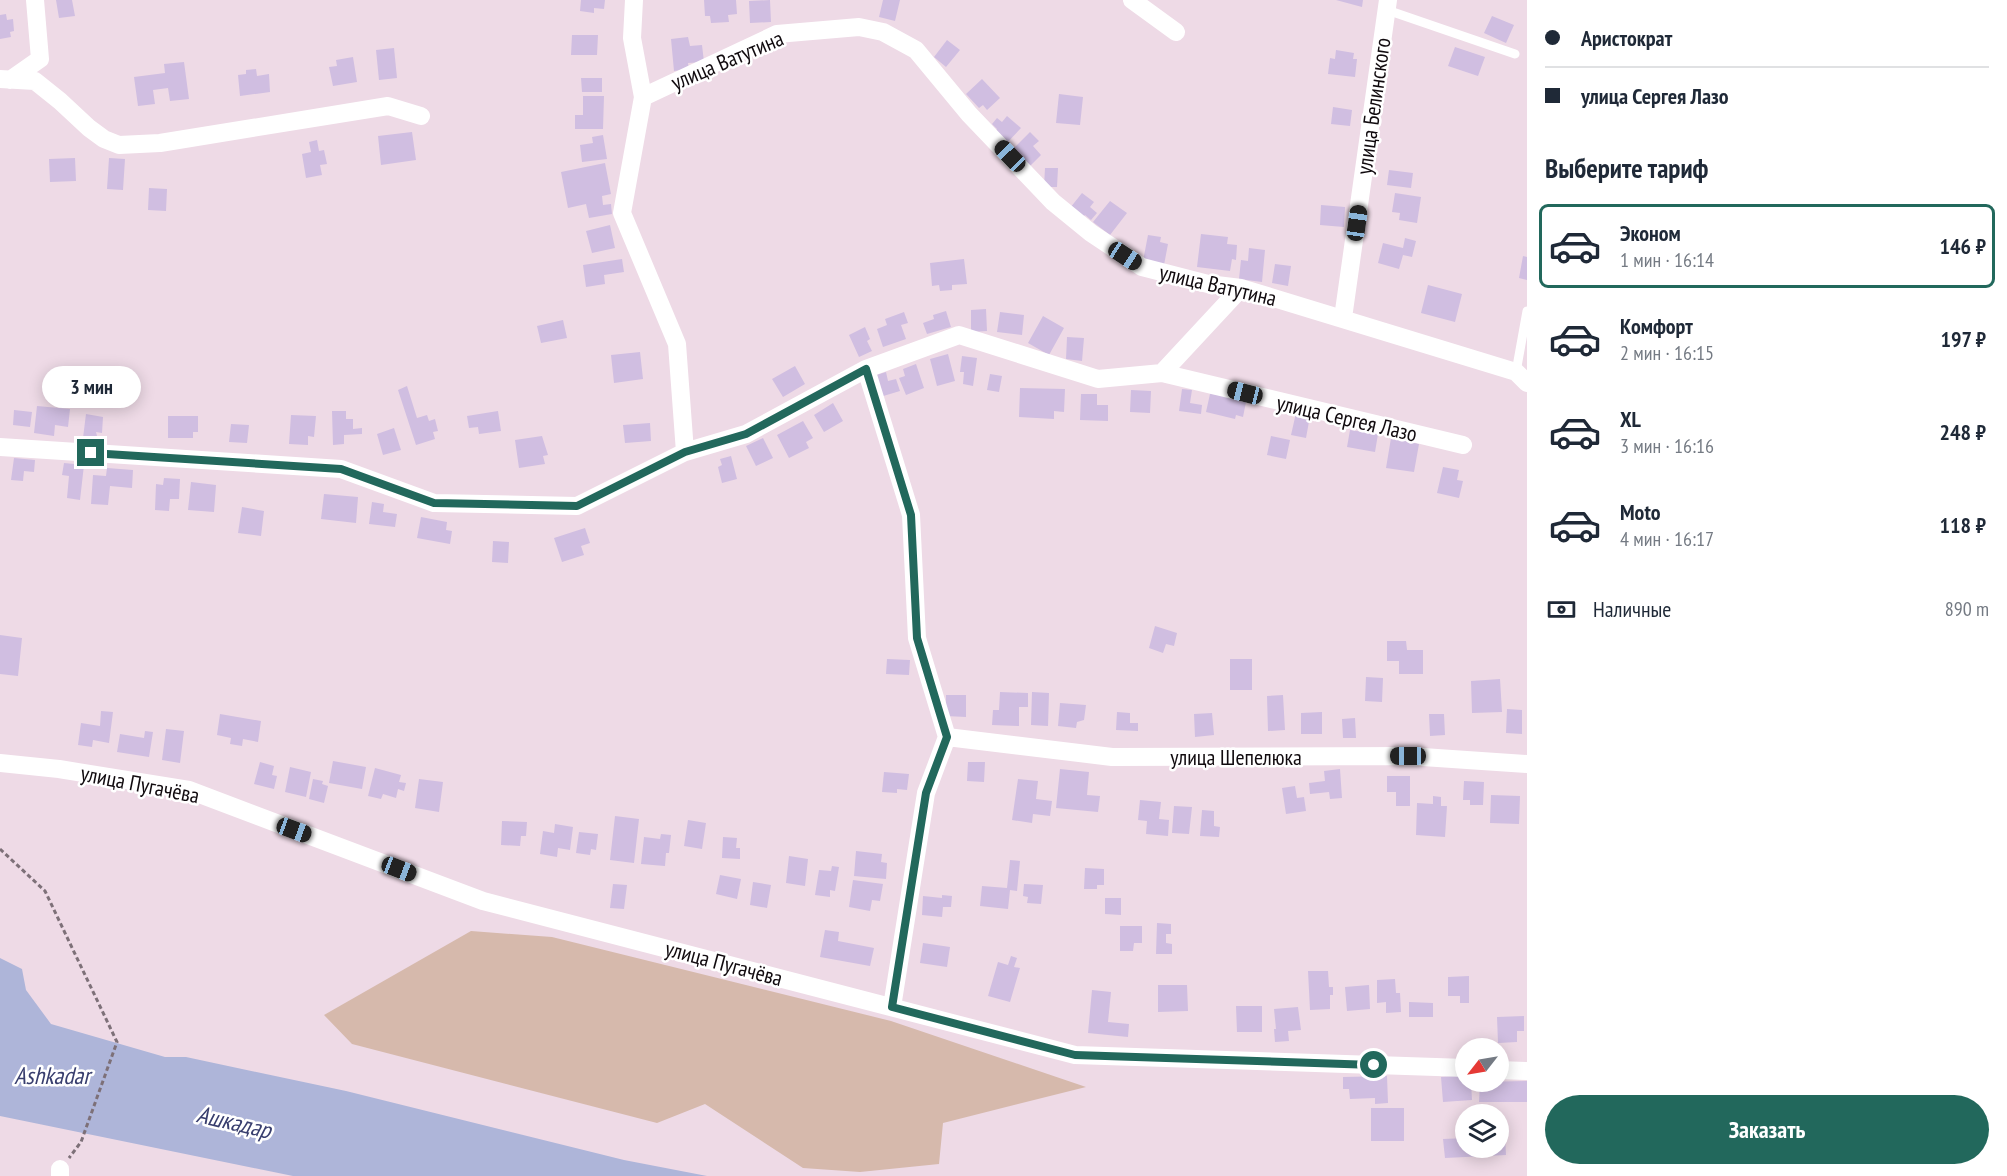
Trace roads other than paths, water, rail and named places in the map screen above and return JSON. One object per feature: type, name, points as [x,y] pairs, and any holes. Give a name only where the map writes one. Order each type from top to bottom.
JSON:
[{"type":"street","points":[[5,80],[40,59],[35,0]]},
{"type":"street","name":"улица Ватутина","points":[[634,0],[632,38],[643,97],[621,213],[677,344],[685,452]]},
{"type":"street","points":[[1132,0],[1176,32]]},
{"type":"street","name":"улица Белинского","points":[[1343,318],[1387,5]]},
{"type":"street","name":"улица Ватутина","points":[[643,97],[777,34],[860,27],[883,32],[916,50],[969,114],[1053,202],[1091,233],[1142,267],[1208,284],[1241,288],[1343,318],[1522,378]]},
{"type":"street","points":[[5,80],[35,81],[60,100],[88,128],[104,139],[119,145],[160,143],[388,106],[421,116]]},
{"type":"street","points":[[1162,373],[1241,288]]},
{"type":"street","name":"улица Сергея Лазо","points":[[0,447],[341,469],[434,503],[577,506],[685,452],[746,434],[866,369],[959,335],[1098,379],[1162,373],[1463,446]]},
{"type":"street","points":[[866,369],[911,515],[917,638],[947,737],[926,793],[892,1007]]},
{"type":"street","name":"улица Шепелюка","points":[[947,737],[1112,757],[1408,756],[1527,764]]},
{"type":"street","name":"улица Пугачёва","points":[[0,763],[59,769],[189,790],[483,901],[1075,1055],[1455,1068]]},
{"type":"street","points":[[1509,1070],[1527,1071]]},
{"type":"lane","points":[[1387,5],[1515,54]]},
{"type":"lane","points":[[1522,378],[1527,311]]},
{"type":"water","name":"Ashkadar","points":[[0,958],[22,969],[26,990],[51,1024],[165,1057],[186,1057],[346,1091],[624,1160],[707,1176],[293,1176],[0,1116]]},
{"type":"water label","name":"Ашкадар","points":[[234,1122]]}]
